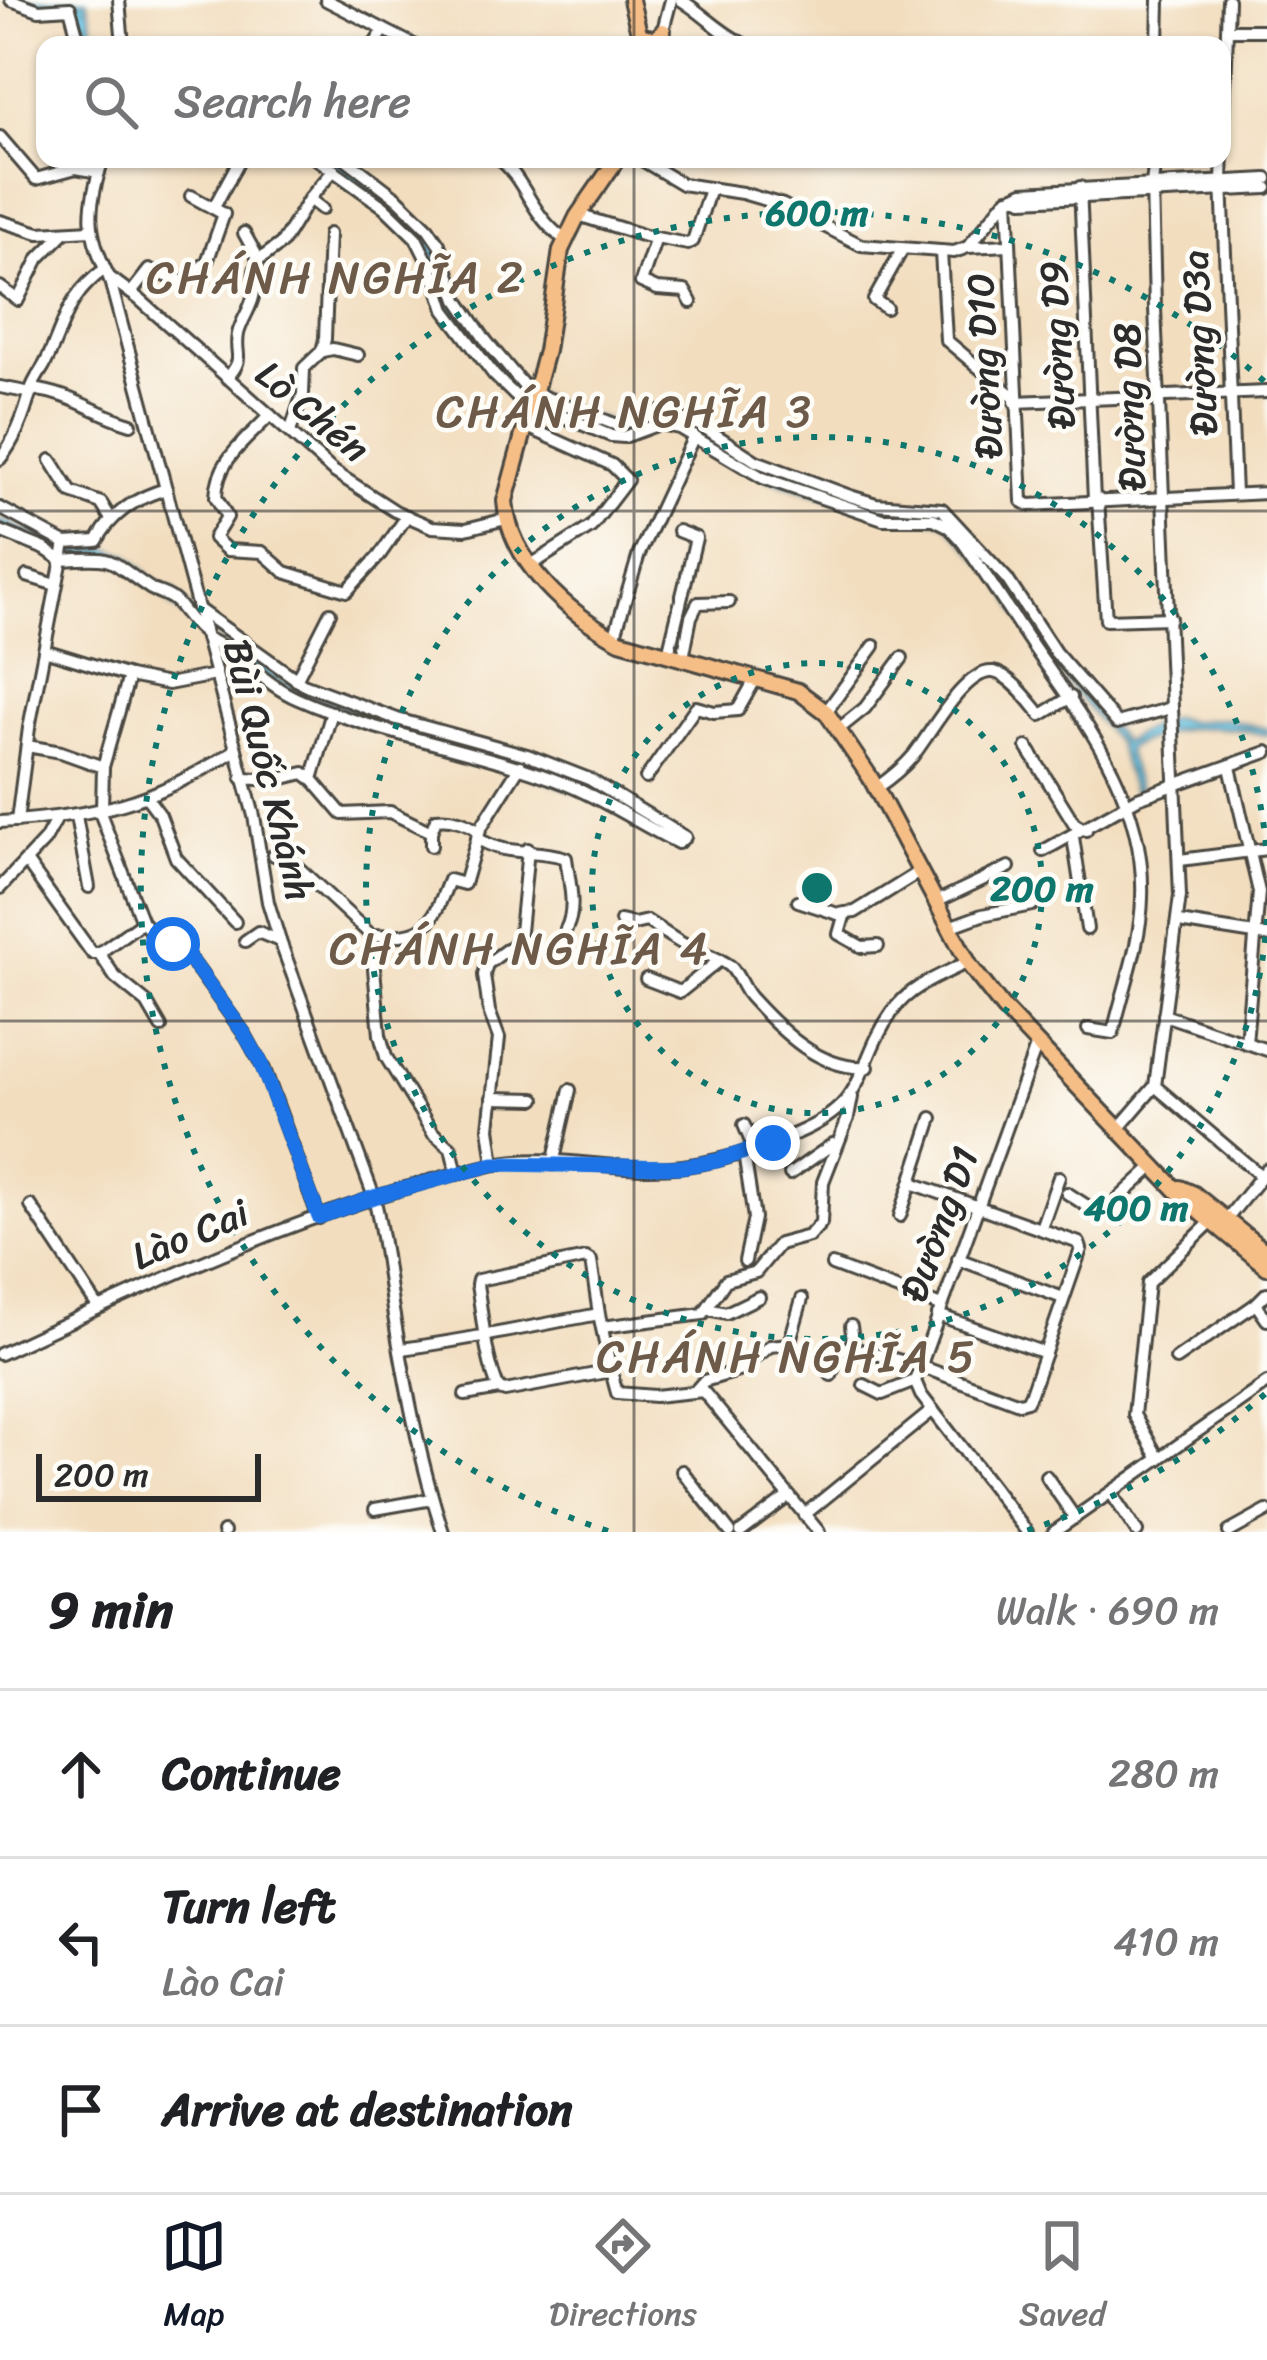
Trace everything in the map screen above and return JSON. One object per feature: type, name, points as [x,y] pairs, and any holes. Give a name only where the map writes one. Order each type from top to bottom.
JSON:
[{"type":"main road","points":[[631,0],[640,36]]},
{"type":"main road","points":[[611,168],[578,215],[558,261],[546,351],[505,501],[506,519],[531,565],[583,619],[614,638],[798,691],[826,712],[876,788],[968,962],[1036,1047],[1177,1187],[1194,1194],[1267,1267]]},
{"type":"main road","points":[[1219,1221],[1267,1253]]},
{"type":"street","points":[[11,0],[39,10],[70,8],[78,36]]},
{"type":"street","points":[[119,0],[123,36]]},
{"type":"street","points":[[326,0],[396,36]]},
{"type":"street","points":[[662,36],[671,0]]},
{"type":"street","points":[[681,0],[727,36]]},
{"type":"street","points":[[1158,36],[1159,0]]},
{"type":"street","name":"Đường D3a","points":[[1228,0],[1228,36]]},
{"type":"street","points":[[380,36],[384,30]]},
{"type":"street","points":[[1228,30],[1267,30]]},
{"type":"street","points":[[0,137],[36,179],[76,168]]},
{"type":"street","name":"Bùi Quốc Khánh","points":[[100,168],[90,205],[92,242],[107,273],[206,636],[254,816],[268,902],[385,1237],[401,1349],[443,1532]]},
{"type":"street","points":[[214,207],[235,168]]},
{"type":"street","points":[[331,168],[384,207],[416,238],[445,310],[516,401],[617,424],[661,418],[702,426],[755,461],[876,504],[942,508],[987,565],[1070,696],[1116,771],[1126,806],[1143,892],[1140,925],[1112,1033],[1088,1029]]},
{"type":"street","points":[[358,168],[428,228],[458,300],[532,401]]},
{"type":"street","points":[[508,168],[530,194],[542,223],[566,240]]},
{"type":"street","points":[[655,168],[682,184],[766,198],[846,239],[941,252],[1009,245]]},
{"type":"street","name":"Đường D8","points":[[1154,168],[1171,742],[1180,860],[1179,922],[1155,1086]]},
{"type":"street","name":"Đường D3a","points":[[1223,168],[1235,494]]},
{"type":"street","points":[[227,378],[238,366],[237,336],[255,292],[254,268],[282,243],[334,170]]},
{"type":"street","points":[[1222,186],[1267,179]]},
{"type":"street","points":[[968,247],[1011,197],[1022,200],[1152,188],[1267,188]]},
{"type":"street","points":[[578,215],[656,238],[692,243],[710,189]]},
{"type":"street","name":"Đường D9","points":[[1080,192],[1106,620],[1170,618]]},
{"type":"street","points":[[130,293],[149,270],[184,282],[203,268],[225,218],[190,196]]},
{"type":"street","name":"Đường D10","points":[[1011,197],[1009,245],[1022,501],[1029,505],[1267,493]]},
{"type":"street","points":[[309,199],[322,209]]},
{"type":"street","points":[[0,221],[39,233],[91,230]]},
{"type":"street","points":[[3,292],[18,299],[39,258],[64,233]]},
{"type":"street","points":[[244,233],[259,260]]},
{"type":"street","points":[[322,351],[329,234]]},
{"type":"street","points":[[656,238],[640,281],[657,289],[685,291],[691,302]]},
{"type":"street","points":[[886,308],[874,300],[902,250]]},
{"type":"street","points":[[941,252],[946,340],[1015,400],[1267,392]]},
{"type":"street","points":[[434,275],[448,269]]},
{"type":"street","points":[[0,459],[25,416],[31,391],[77,292],[107,273]]},
{"type":"street","name":"Lò Chén","points":[[107,273],[333,471],[432,527],[466,529],[506,519]]},
{"type":"street","points":[[290,432],[304,394],[304,368],[322,351],[358,356]]},
{"type":"street","points":[[0,388],[68,394],[93,412],[131,424]]},
{"type":"street","points":[[269,415],[222,469],[216,497],[227,517],[214,538],[227,550],[262,552],[285,572],[347,591],[407,516]]},
{"type":"street","points":[[661,418],[763,478],[853,510],[899,519],[934,519],[949,526],[1007,579],[1032,622],[1118,723],[1171,712]]},
{"type":"street","points":[[525,426],[612,465],[627,480],[591,526],[531,565]]},
{"type":"street","points":[[614,638],[639,554],[694,436]]},
{"type":"street","points":[[51,460],[71,492],[101,503],[111,519]]},
{"type":"street","points":[[63,552],[97,541],[111,519],[142,496],[166,489]]},
{"type":"street","points":[[899,504],[899,519]]},
{"type":"street","points":[[0,508],[63,552]]},
{"type":"street","points":[[0,531],[46,549],[121,564],[152,590],[171,597],[189,622],[266,682],[332,712],[402,738],[521,765],[677,843],[686,837],[589,779],[527,755],[397,718],[296,680],[199,611]]},
{"type":"street","points":[[676,656],[696,538],[678,532]]},
{"type":"street","points":[[17,821],[63,552]]},
{"type":"street","points":[[27,576],[56,585]]},
{"type":"street","points":[[676,656],[698,603],[728,602]]},
{"type":"street","points":[[296,680],[331,613]]},
{"type":"street","points":[[826,712],[874,646]]},
{"type":"street","points":[[44,650],[168,684],[215,675]]},
{"type":"street","points":[[840,728],[865,708],[902,658]]},
{"type":"street","points":[[876,788],[911,758],[945,715],[952,698],[984,673],[1004,676],[1041,715],[1082,686]]},
{"type":"street","points":[[129,676],[103,767],[100,809],[142,922],[158,938],[183,949],[246,1036],[264,1070],[319,1217]]},
{"type":"street","points":[[646,778],[696,707],[714,712],[738,710],[756,677]]},
{"type":"street","points":[[312,779],[332,712]]},
{"type":"street","points":[[27,746],[103,767]]},
{"type":"street","points":[[1027,747],[1074,824],[1086,830]]},
{"type":"street","points":[[0,822],[76,816],[148,799],[234,751]]},
{"type":"street","points":[[1043,851],[1174,782],[1267,752]]},
{"type":"street","points":[[274,855],[289,859],[371,935],[422,931],[449,880],[464,884],[478,834],[521,765]]},
{"type":"street","points":[[1230,767],[1252,854],[1263,935],[1246,1042]]},
{"type":"street","points":[[242,778],[275,780],[304,773],[342,814],[390,812],[431,832]]},
{"type":"street","points":[[148,799],[160,815],[176,858],[235,922]]},
{"type":"street","points":[[76,816],[88,887]]},
{"type":"street","points":[[0,888],[45,840],[57,818]]},
{"type":"street","points":[[431,846],[436,819],[442,818],[465,822],[500,850],[550,852],[566,858],[571,898],[566,929]]},
{"type":"street","points":[[1073,836],[1087,929]]},
{"type":"street","points":[[1180,860],[1267,849]]},
{"type":"street","points":[[494,1164],[489,1128],[499,1038],[489,1011],[485,973],[487,964],[513,945],[520,932],[527,851]]},
{"type":"street","points":[[26,861],[92,952],[99,953],[142,922]]},
{"type":"street","points":[[936,902],[1010,867]]},
{"type":"street","points":[[798,901],[855,912],[921,872]]},
{"type":"street","points":[[949,927],[1032,905]]},
{"type":"street","points":[[845,913],[839,934],[862,947],[878,946]]},
{"type":"street","points":[[621,921],[647,921],[732,968],[748,996],[800,1045],[821,1058],[852,1068],[868,1066]]},
{"type":"street","points":[[1179,922],[1263,935]]},
{"type":"street","points":[[245,940],[258,932],[280,941]]},
{"type":"street","points":[[371,935],[386,1058],[434,1133],[451,1148],[457,1174]]},
{"type":"street","points":[[99,953],[115,977],[147,1003],[161,1027]]},
{"type":"street","points":[[646,979],[680,992],[720,960]]},
{"type":"street","name":"Lào Cai","points":[[0,1354],[179,1269],[374,1197],[494,1164],[698,1165],[820,1123],[853,1094],[890,1014],[906,995],[968,962]]},
{"type":"street","points":[[1164,1016],[1267,1050]]},
{"type":"street","name":"Đường D1","points":[[915,1382],[1036,1047]]},
{"type":"street","points":[[1118,1129],[1155,1086],[1264,1173],[1219,1221],[1148,1282],[1134,1415],[1159,1459]]},
{"type":"street","points":[[554,1164],[570,1090]]},
{"type":"street","points":[[401,1349],[601,1320],[700,1315],[726,1280],[756,1272],[779,1244],[808,1236],[821,1223],[823,1182],[853,1094]]},
{"type":"street","points":[[492,1098],[535,1099]]},
{"type":"street","points":[[900,1216],[932,1118]]},
{"type":"street","points":[[744,1125],[754,1213],[745,1261]]},
{"type":"street","points":[[790,1174],[836,1142]]},
{"type":"street","points":[[1067,1193],[1104,1214],[1154,1165]]},
{"type":"street","points":[[1041,1228],[1059,1177]]},
{"type":"street","points":[[831,1375],[838,1352],[854,1348],[1024,1402],[1045,1353],[1081,1250],[1079,1243],[912,1183]]},
{"type":"street","points":[[31,1206],[98,1307]]},
{"type":"street","points":[[499,1389],[478,1280],[586,1258],[591,1261],[617,1393],[655,1396],[703,1391],[819,1532]]},
{"type":"street","points":[[958,1259],[1063,1298]]},
{"type":"street","points":[[832,1265],[1045,1353]]},
{"type":"street","points":[[1176,1359],[1267,1293]]},
{"type":"street","points":[[706,1309],[726,1312],[759,1297]]},
{"type":"street","points":[[696,1390],[704,1381],[738,1371],[772,1346],[789,1344],[802,1299]]},
{"type":"street","points":[[1256,1304],[1267,1320]]},
{"type":"street","points":[[850,1326],[854,1348]]},
{"type":"street","points":[[465,1395],[611,1371]]},
{"type":"street","points":[[864,1385],[882,1394],[915,1382],[1027,1532]]},
{"type":"street","points":[[1054,1532],[1267,1384]]},
{"type":"street","points":[[805,1515],[933,1410]]},
{"type":"street","points":[[682,1471],[730,1532]]},
{"type":"street","points":[[1046,1476],[1075,1518]]},
{"type":"street","points":[[1111,1492],[1137,1532]]},
{"type":"street","points":[[741,1532],[789,1496]]},
{"type":"street","points":[[374,1508],[432,1499]]},
{"type":"street","points":[[1228,1532],[1267,1511]]},
{"type":"water","points":[[18,0],[87,0],[95,36],[82,36],[71,7]]},
{"type":"water","points":[[334,168],[350,168],[395,200],[430,233],[460,309],[527,391],[623,428],[658,416],[707,432],[751,464],[882,511],[925,510],[948,516],[1004,577],[1041,641],[1123,742],[1175,718],[1189,722],[1225,719],[1267,729],[1267,735],[1195,728],[1144,741],[1126,749],[1139,791],[1133,792],[1117,743],[1036,644],[999,581],[945,521],[896,518],[772,480],[669,423],[622,435],[523,401],[452,316],[435,265],[418,233]]},
{"type":"water","points":[[0,519],[69,550],[105,548],[129,555],[159,585],[174,590],[192,611],[277,678],[308,693],[580,781],[675,833],[678,839],[615,805],[301,695],[261,675],[124,563],[106,555],[68,557],[0,527]]},
{"type":"district","name":"CHÁNH NGHĨA 2","points":[[336,278]]},
{"type":"district","name":"CHÁNH NGHĨA 3","points":[[625,412]]},
{"type":"district","name":"CHÁNH NGHĨA 4","points":[[520,949]]},
{"type":"district","name":"CHÁNH NGHĨA 5","points":[[787,1357]]},
{"type":"route","points":[[173,944],[183,949],[246,1036],[264,1070],[319,1217],[374,1197],[506,1162],[680,1167],[773,1143]]}]
